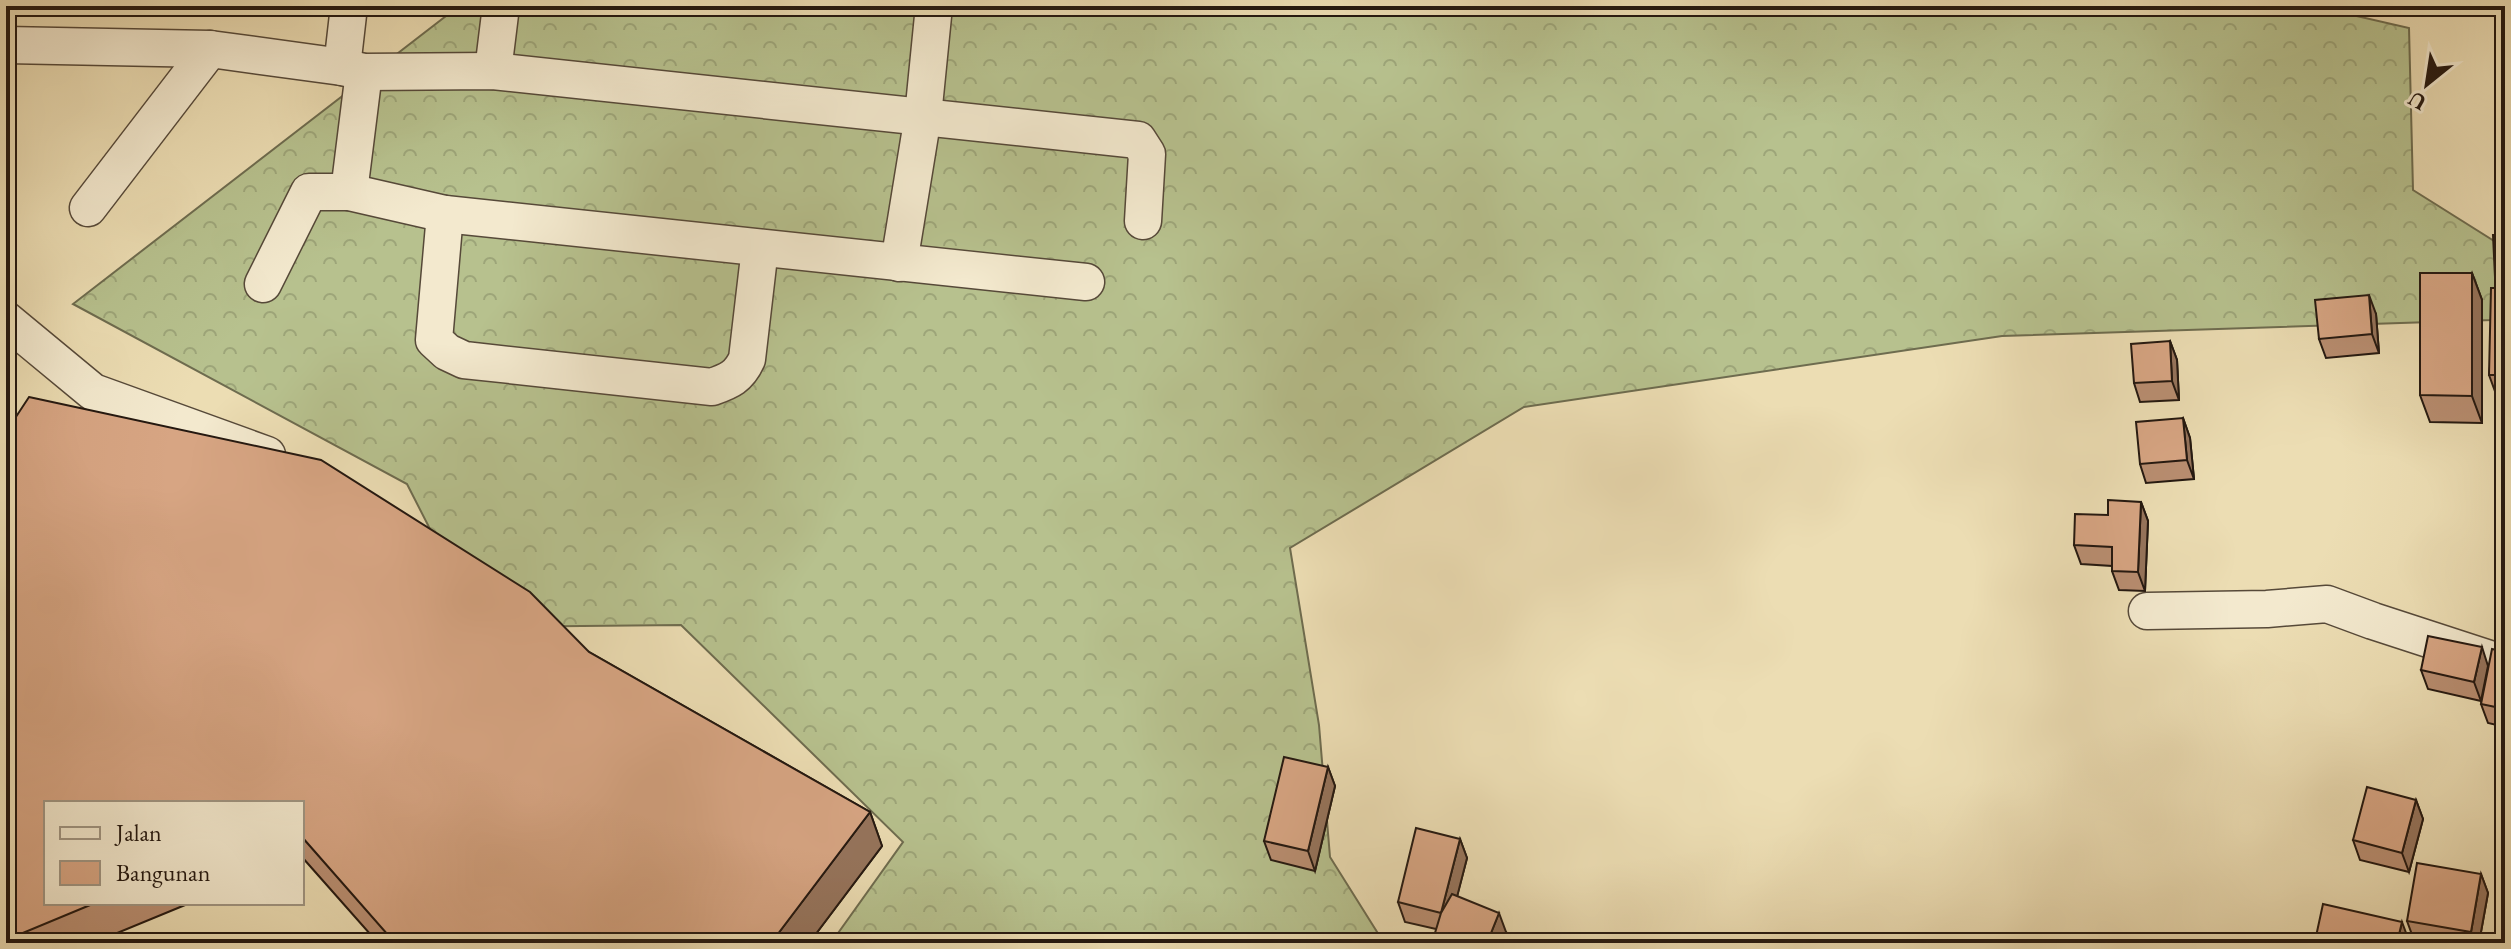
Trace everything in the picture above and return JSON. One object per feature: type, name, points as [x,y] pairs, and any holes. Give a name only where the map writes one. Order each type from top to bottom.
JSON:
[{"type":"street","points":[[349,6],[353,70],[349,192]]},
{"type":"street","points":[[493,71],[501,6]]},
{"type":"street","points":[[899,263],[923,116],[934,6]]},
{"type":"street","points":[[6,45],[210,49],[353,70],[493,71],[1138,140],[1147,154],[1143,221]]},
{"type":"street","points":[[88,208],[210,49]]},
{"type":"street","points":[[263,284],[309,192],[349,192],[445,214],[1086,282]]},
{"type":"street","points":[[445,214],[434,340],[447,352],[464,360],[712,387],[733,379],[747,359],[760,248]]},
{"type":"street","points":[[6,320],[93,392],[273,457],[300,470]]},
{"type":"street","points":[[2147,611],[2267,609],[2327,604],[2505,664]]},
{"type":"green space","points":[[459,6],[1965,6],[1980,13],[1988,6],[2313,6],[2409,28],[2413,190],[2502,246],[2492,320],[2002,336],[1524,407],[1290,548],[1319,725],[1330,857],[1384,943],[831,943],[903,842],[681,625],[480,627],[407,484],[73,304]]},
{"type":"building","points":[[2493,235],[2505,235],[2505,277],[2495,277]]},
{"type":"building","points":[[2420,273],[2472,273],[2472,396],[2420,395]]},
{"type":"building","points":[[2491,288],[2505,288],[2505,375],[2489,375]]},
{"type":"building","points":[[2369,295],[2372,334],[2319,339],[2315,300]]},
{"type":"building","points":[[2170,341],[2172,381],[2134,383],[2131,344]]},
{"type":"building","points":[[29,397],[321,460],[530,592],[589,652],[870,812],[771,943],[395,943],[304,839],[304,801],[44,801],[44,905],[90,905],[6,940],[6,432]]},
{"type":"building","points":[[2183,418],[2187,460],[2140,464],[2136,422]]},
{"type":"building","points":[[2108,500],[2141,502],[2138,572],[2112,571],[2112,547],[2074,545],[2075,514],[2108,515]]},
{"type":"building","points":[[2428,636],[2482,647],[2474,682],[2421,670]]},
{"type":"building","points":[[2492,649],[2505,652],[2505,709],[2481,704]]},
{"type":"building","points":[[1284,757],[1328,767],[1308,851],[1264,841]]},
{"type":"building","points":[[2367,787],[2416,800],[2402,853],[2353,840]]},
{"type":"building","points":[[1416,828],[1460,839],[1441,913],[1398,902]]},
{"type":"building","points":[[2417,863],[2481,874],[2471,932],[2407,921]]},
{"type":"building","points":[[1452,894],[1499,913],[1487,943],[1432,943],[1441,913]]},
{"type":"building","points":[[2323,904],[2402,922],[2397,943],[2315,941]]}]
